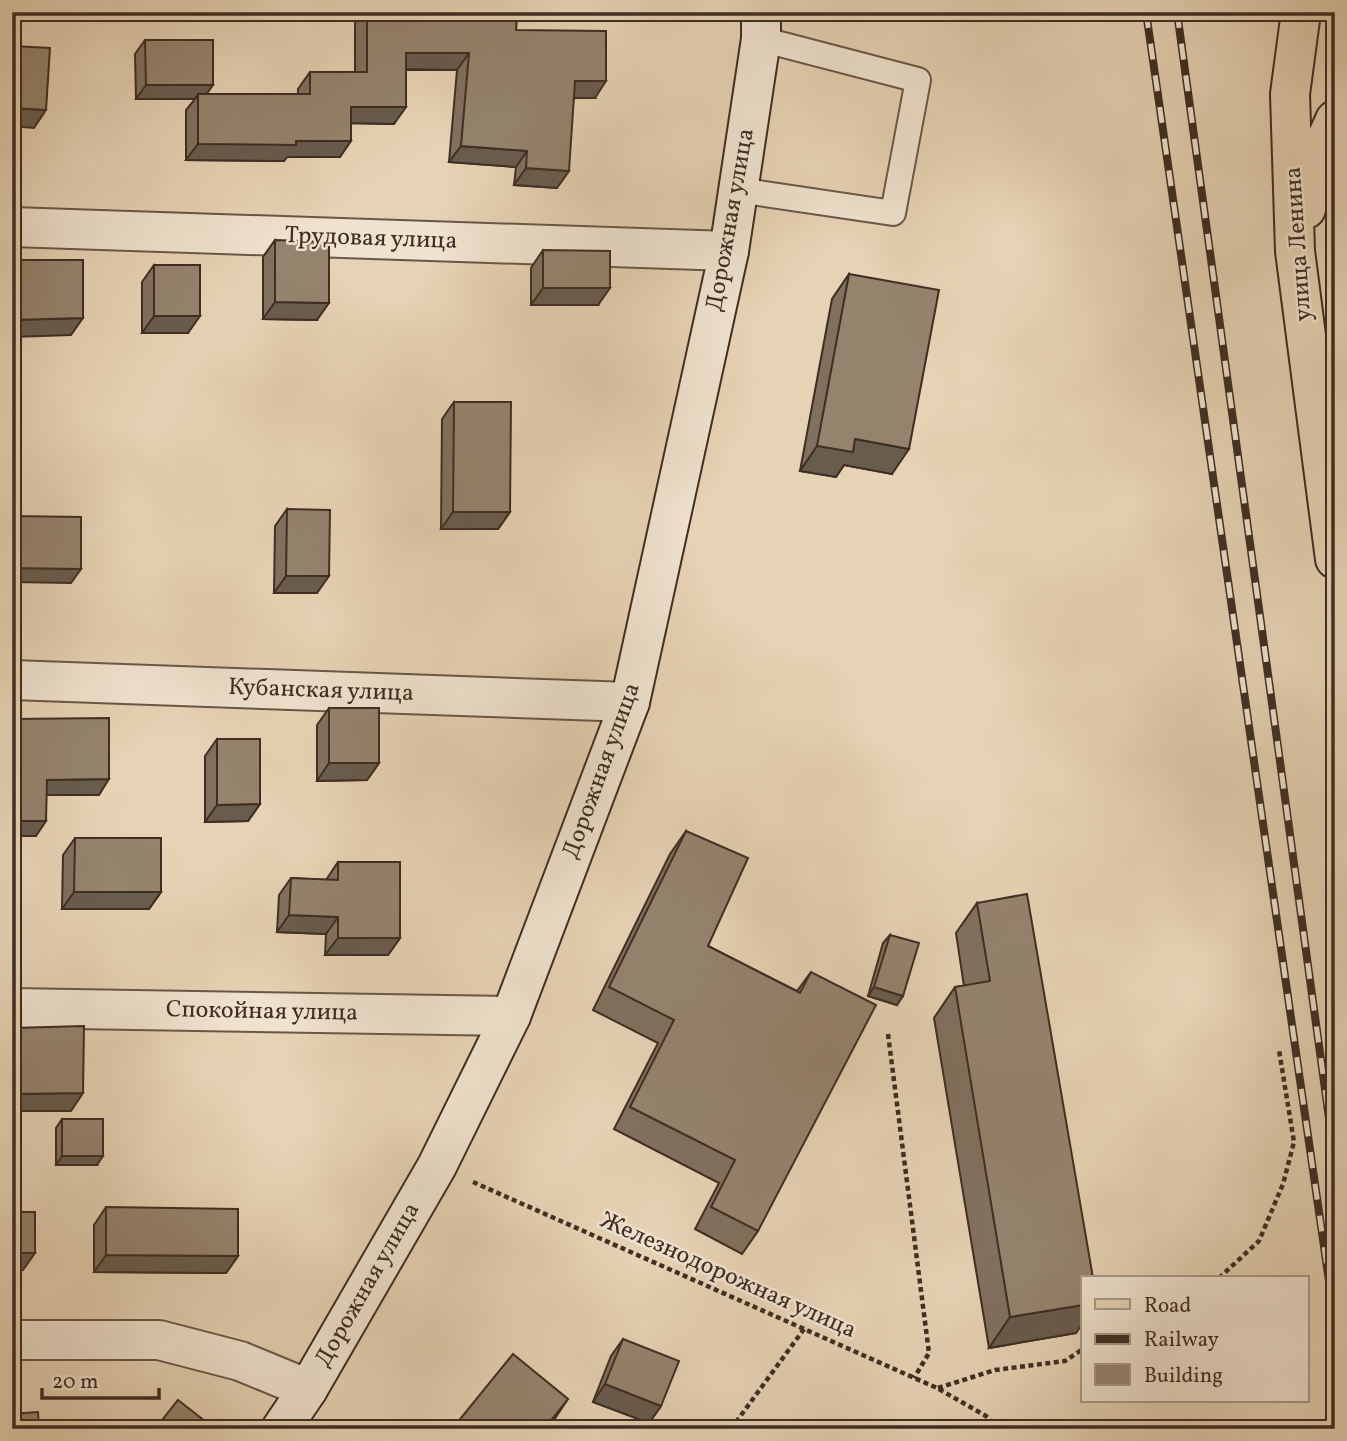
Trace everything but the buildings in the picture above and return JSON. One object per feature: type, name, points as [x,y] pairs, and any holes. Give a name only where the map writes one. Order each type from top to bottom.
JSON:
[{"type":"main road","name":"улица Ленина","points":[[1301,12],[1290,94],[1295,251],[1335,559]]},
{"type":"main road","points":[[1295,251],[1320,153],[1335,120]]},
{"type":"street","name":"Дорожная улица","points":[[281,1429],[308,1388],[437,1166],[511,1016],[630,702],[729,251],[761,26]]},
{"type":"street","name":"Трудовая улица","points":[[12,227],[729,251]]},
{"type":"street","name":"Кубанская улица","points":[[12,680],[630,702]]},
{"type":"street","name":"Спокойная улица","points":[[12,1008],[511,1016]]},
{"type":"street","points":[[12,1340],[159,1340],[240,1361],[308,1388]]},
{"type":"lane","points":[[738,190],[892,213],[918,80],[761,26]]},
{"type":"path","points":[[888,1034],[929,1353],[914,1378]]},
{"type":"path","points":[[1221,1276],[1259,1241],[1286,1174],[1294,1142],[1279,1051]]},
{"type":"path","name":"Железнодорожная улица","points":[[437,1166],[937,1388],[986,1416],[998,1429]]},
{"type":"path","points":[[731,1429],[804,1329]]},
{"type":"path","points":[[937,1388],[995,1370],[1065,1361],[1081,1350]]},
{"type":"railway","points":[[1146,12],[1335,1323]]},
{"type":"railway","points":[[1177,12],[1335,1162]]}]
